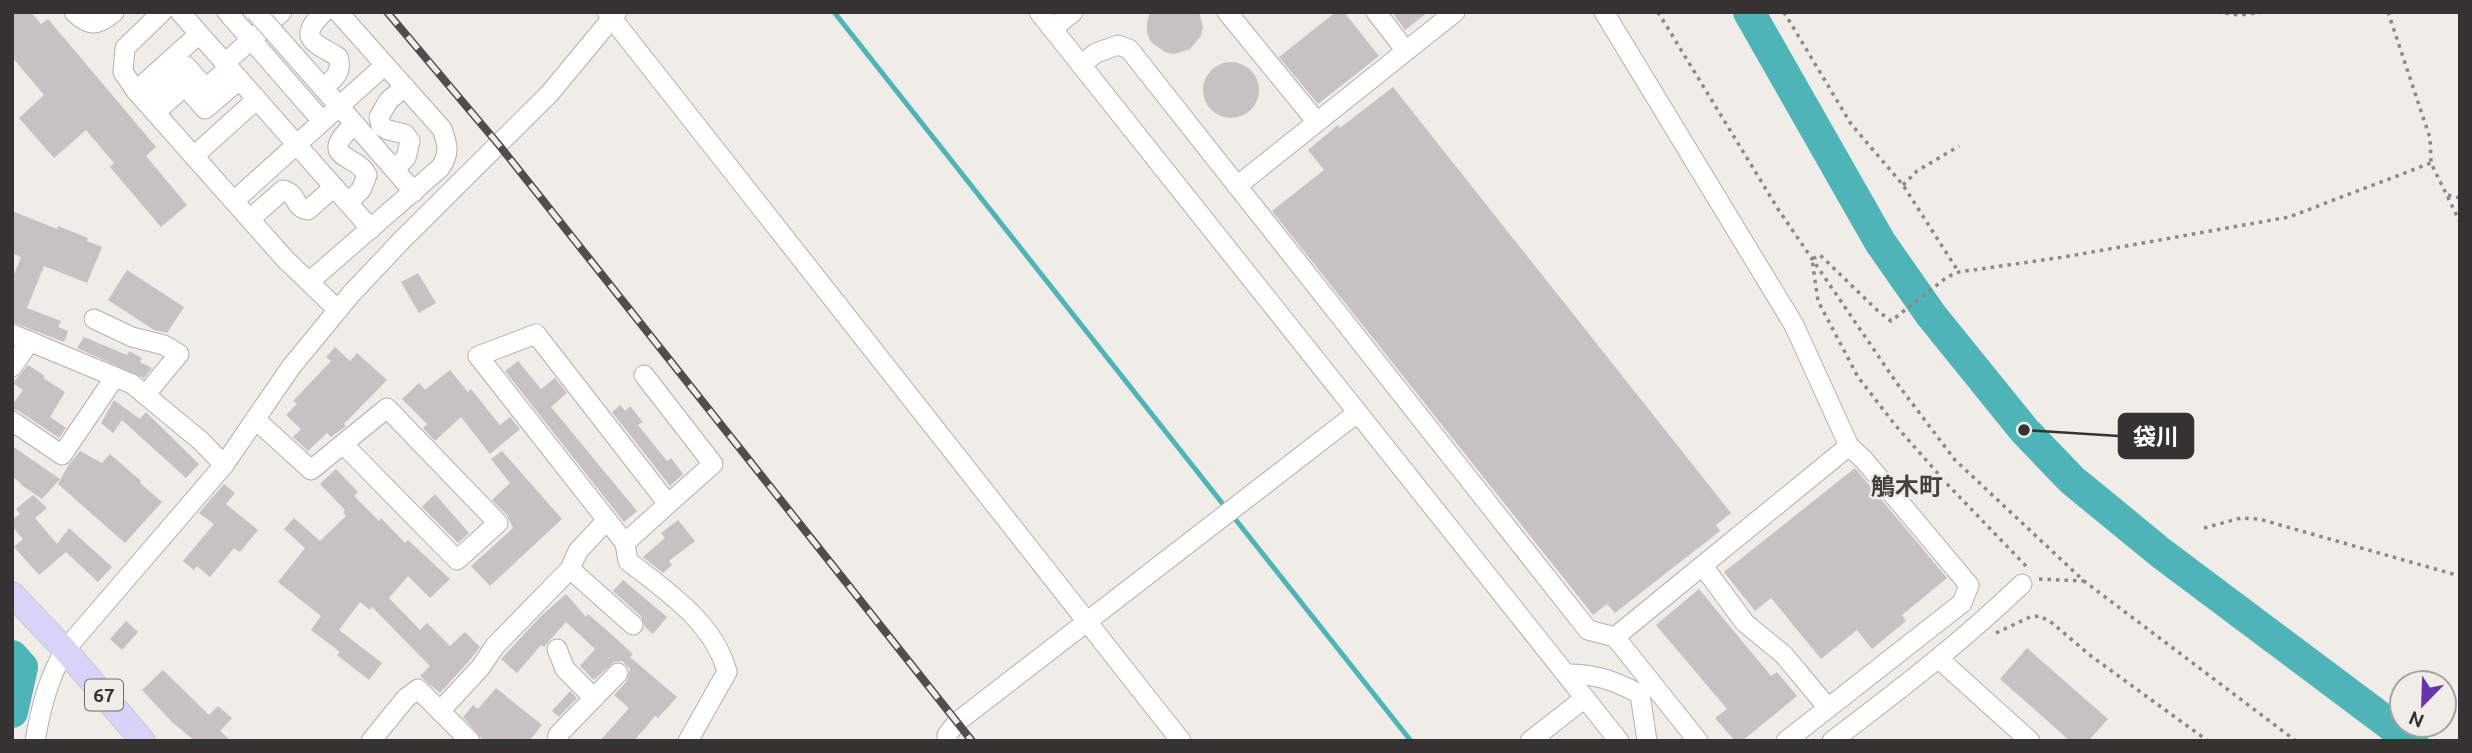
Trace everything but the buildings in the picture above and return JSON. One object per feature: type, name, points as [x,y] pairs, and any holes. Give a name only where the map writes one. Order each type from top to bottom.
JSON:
[{"type":"main road","name":"67","points":[[12,594],[65,650],[143,741]]},
{"type":"street","points":[[74,12],[83,22],[94,23],[105,20],[114,12]]},
{"type":"street","points":[[162,12],[125,48],[123,72],[146,102],[250,219],[338,310]]},
{"type":"street","points":[[180,12],[372,229]]},
{"type":"street","points":[[227,12],[322,121]]},
{"type":"street","points":[[256,12],[414,191]]},
{"type":"street","points":[[146,102],[186,86],[205,108],[251,40],[282,12]]},
{"type":"street","points":[[320,84],[339,73],[341,65],[338,57],[312,43],[310,36],[315,21],[324,12]]},
{"type":"street","points":[[309,282],[440,168],[448,157],[442,129],[338,12]]},
{"type":"street","points":[[1038,12],[1619,741]]},
{"type":"street","points":[[1052,29],[1073,12]]},
{"type":"street","points":[[1227,12],[1316,121]]},
{"type":"street","points":[[1376,12],[1406,51]]},
{"type":"street","points":[[1237,186],[1455,12]]},
{"type":"street","points":[[1604,12],[1794,326],[1849,446],[1864,460],[1969,585],[1962,603],[1786,741]]},
{"type":"street","points":[[35,741],[45,691],[65,650],[224,466],[291,367],[338,310],[402,240],[550,93],[612,14],[1181,741]]},
{"type":"street","points":[[146,102],[199,34]]},
{"type":"street","points":[[1081,65],[1097,53],[1118,45],[1129,49],[1588,630],[1615,637],[1646,689],[1698,741]]},
{"type":"street","points":[[234,201],[385,65]]},
{"type":"street","points":[[394,169],[406,158],[410,141],[405,134],[388,131],[381,126],[379,117],[389,100],[405,87]]},
{"type":"street","points":[[194,156],[257,99]]},
{"type":"street","points":[[250,219],[283,190],[295,195],[297,205],[308,210],[341,195],[361,190],[367,175],[360,164],[346,159],[338,150],[341,139],[355,124]]},
{"type":"street","points":[[94,319],[132,337],[164,345],[179,354],[146,394]]},
{"type":"street","points":[[668,504],[536,334],[478,356],[625,543],[628,561],[700,620],[724,662],[727,672],[688,741]]},
{"type":"street","points":[[12,367],[21,337],[115,377],[146,394],[201,441],[224,466]]},
{"type":"street","points":[[625,543],[713,464],[644,375]]},
{"type":"street","points":[[12,421],[62,455],[115,377]]},
{"type":"street","points":[[255,419],[311,470],[387,408],[498,523],[457,560],[343,444]]},
{"type":"street","points":[[947,741],[947,735],[957,722],[1357,414]]},
{"type":"street","points":[[1615,637],[1849,446]]},
{"type":"street","points":[[440,710],[481,668],[495,646],[570,569],[578,551],[607,520]]},
{"type":"street","points":[[1703,566],[1745,623],[1784,655],[1828,708]]},
{"type":"street","points":[[570,569],[634,625]]},
{"type":"street","points":[[1832,741],[1939,659],[2022,584]]},
{"type":"street","points":[[557,649],[565,669],[594,698]]},
{"type":"street","points":[[1939,659],[2030,741]]},
{"type":"street","points":[[558,741],[558,735],[618,673]]},
{"type":"street","points":[[1566,674],[1590,674],[1646,689]]},
{"type":"street","points":[[371,741],[405,698],[418,689],[470,741]]},
{"type":"street","points":[[1646,689],[1647,741]]},
{"type":"street","points":[[1530,741],[1585,698]]},
{"type":"path","points":[[1658,12],[1778,209],[1896,382],[1955,460],[2084,580],[2296,741]]},
{"type":"path","points":[[1784,12],[1851,124],[1903,185],[1959,272]]},
{"type":"path","points":[[2217,12],[2239,15],[2264,12]]},
{"type":"path","points":[[2388,12],[2430,138],[2431,163],[2460,222]]},
{"type":"path","points":[[1903,185],[1917,171],[1959,146]]},
{"type":"path","points":[[1812,259],[1820,255],[1891,321],[1947,276],[1959,272],[2289,217],[2431,163]]},
{"type":"path","points":[[2448,195],[2460,198]]},
{"type":"path","points":[[1812,259],[1818,301],[1858,377],[1896,426],[1949,486],[2020,558],[2030,578],[2084,580]]},
{"type":"path","points":[[2204,528],[2241,518],[2259,519],[2460,576]]},
{"type":"path","points":[[2030,617],[2040,616],[2052,623],[2091,656],[2208,741]]},
{"type":"waterway","points":[[834,12],[1226,508]]},
{"type":"waterway","points":[[1749,12],[1880,242],[1931,315],[2024,430],[2072,480],[2161,553],[2412,741]]},
{"type":"waterway","points":[[1232,515],[1411,741]]},
{"type":"waterway","points":[[12,656],[22,667],[12,712]]},
{"type":"railway","points":[[387,12],[499,145],[972,741]]},
{"type":"place","name":"袋川","points":[[2024,430]]},
{"type":"district","name":"鵤木町","points":[[1907,486]]}]
